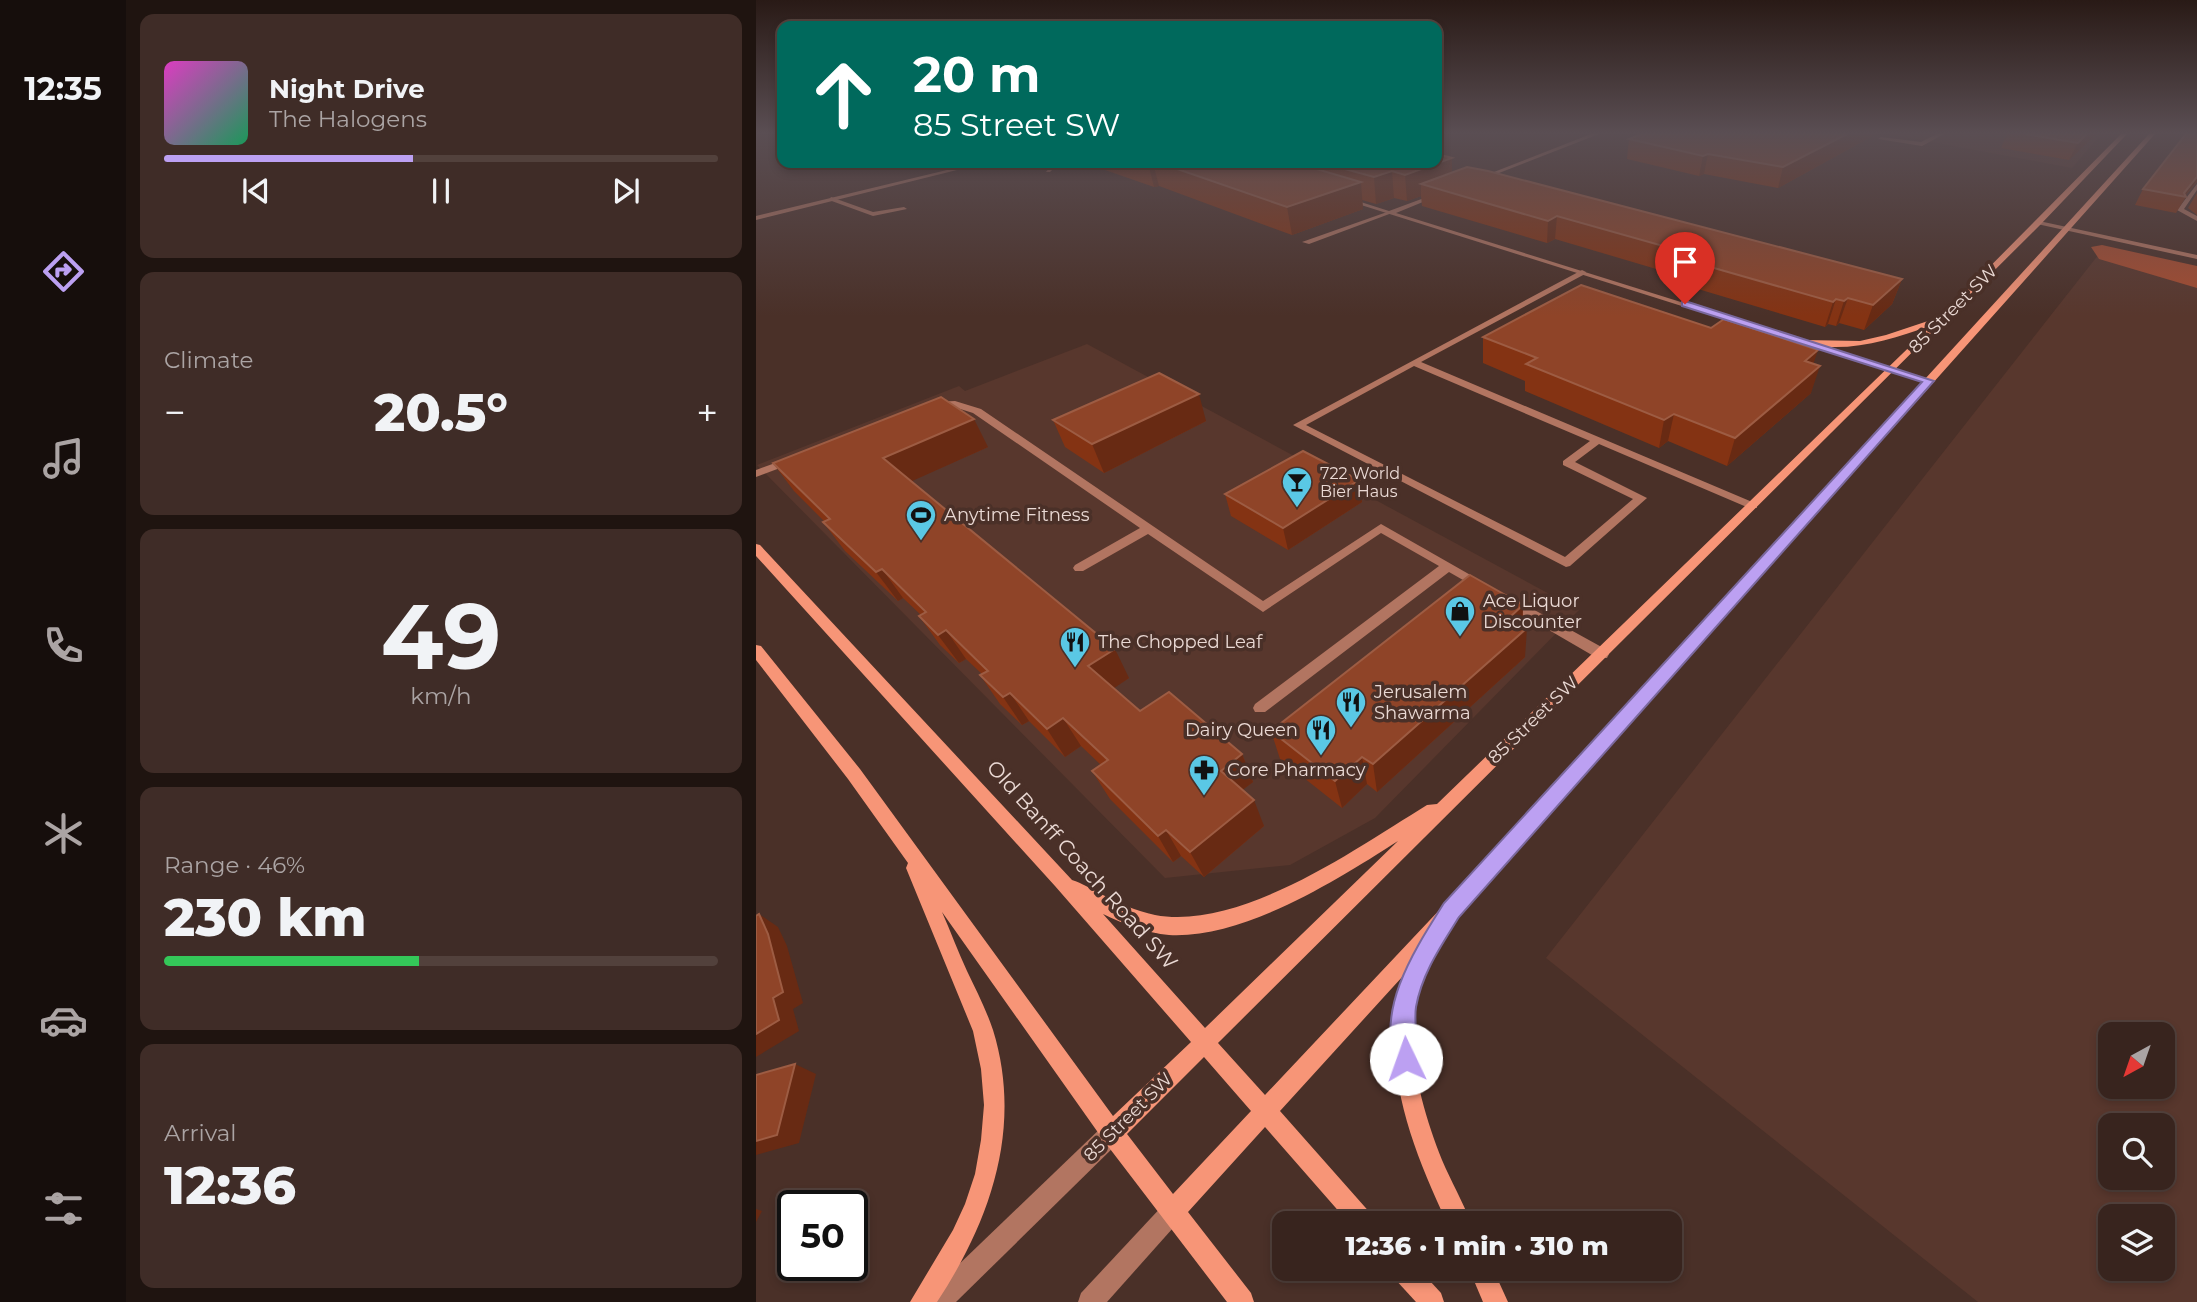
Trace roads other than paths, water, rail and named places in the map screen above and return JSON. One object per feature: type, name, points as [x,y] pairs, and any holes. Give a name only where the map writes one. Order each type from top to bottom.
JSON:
[{"type":"main road","name":"85 Street SW","points":[[1112,1133],[1753,506],[2066,195]]},
{"type":"main road","name":"85 Street SW","points":[[1172,1211],[1451,910],[2098,195]]},
{"type":"main road","points":[[1807,342],[1832,346],[1873,344],[1944,318]]},
{"type":"main road","name":"Old Banff Coach Road SW","points":[[756,548],[1060,880],[1353,1211]]},
{"type":"main road","points":[[756,650],[905,844],[1112,1133],[1242,1302]]},
{"type":"main road","points":[[1060,880],[1093,900],[1152,923],[1171,926],[1214,923],[1258,908],[1308,883],[1455,797]]},
{"type":"main road","points":[[905,844],[983,1030],[993,1085],[995,1123],[991,1163],[976,1208],[952,1257],[922,1302]]},
{"type":"main road","points":[[1451,910],[1415,970],[1405,1008],[1403,1039],[1418,1122],[1436,1177],[1453,1211]]},
{"type":"main road","points":[[1414,1281],[1432,1302]]},
{"type":"main road","points":[[1486,1281],[1496,1302]]},
{"type":"street","points":[[756,218],[852,195]]},
{"type":"street","points":[[1306,242],[1436,195]]},
{"type":"street","points":[[2192,195],[2180,210],[2197,219]]},
{"type":"street","points":[[1336,196],[1929,381]]},
{"type":"street","points":[[831,200],[873,214],[904,209]]},
{"type":"street","points":[[2039,223],[2197,257]]},
{"type":"street","points":[[1582,272],[1298,425],[1566,563],[1641,498],[1567,463],[1598,440]]},
{"type":"street","points":[[1415,362],[1753,506]]},
{"type":"street","points":[[927,407],[955,404],[977,411],[1264,607],[1381,528],[1602,654]]},
{"type":"street","points":[[756,474],[808,453]]},
{"type":"street","points":[[1079,568],[1148,529]]},
{"type":"street","points":[[1260,708],[1448,566]]},
{"type":"street","name":"85 Street SW","points":[[938,1302],[1112,1133]]},
{"type":"street","name":"85 Street SW","points":[[1090,1302],[1172,1211]]},
{"type":"place","name":"722 World Bier Haus","points":[[1297,509]]},
{"type":"place","name":"Anytime Fitness","points":[[921,542]]},
{"type":"place","name":"Ace Liquor Discounter","points":[[1460,638]]},
{"type":"place","name":"The Chopped Leaf","points":[[1075,669]]},
{"type":"place","name":"Jerusalem Shawarma","points":[[1351,729]]},
{"type":"place","name":"Dairy Queen","points":[[1321,757]]},
{"type":"place","name":"Core Pharmacy","points":[[1204,797]]}]
